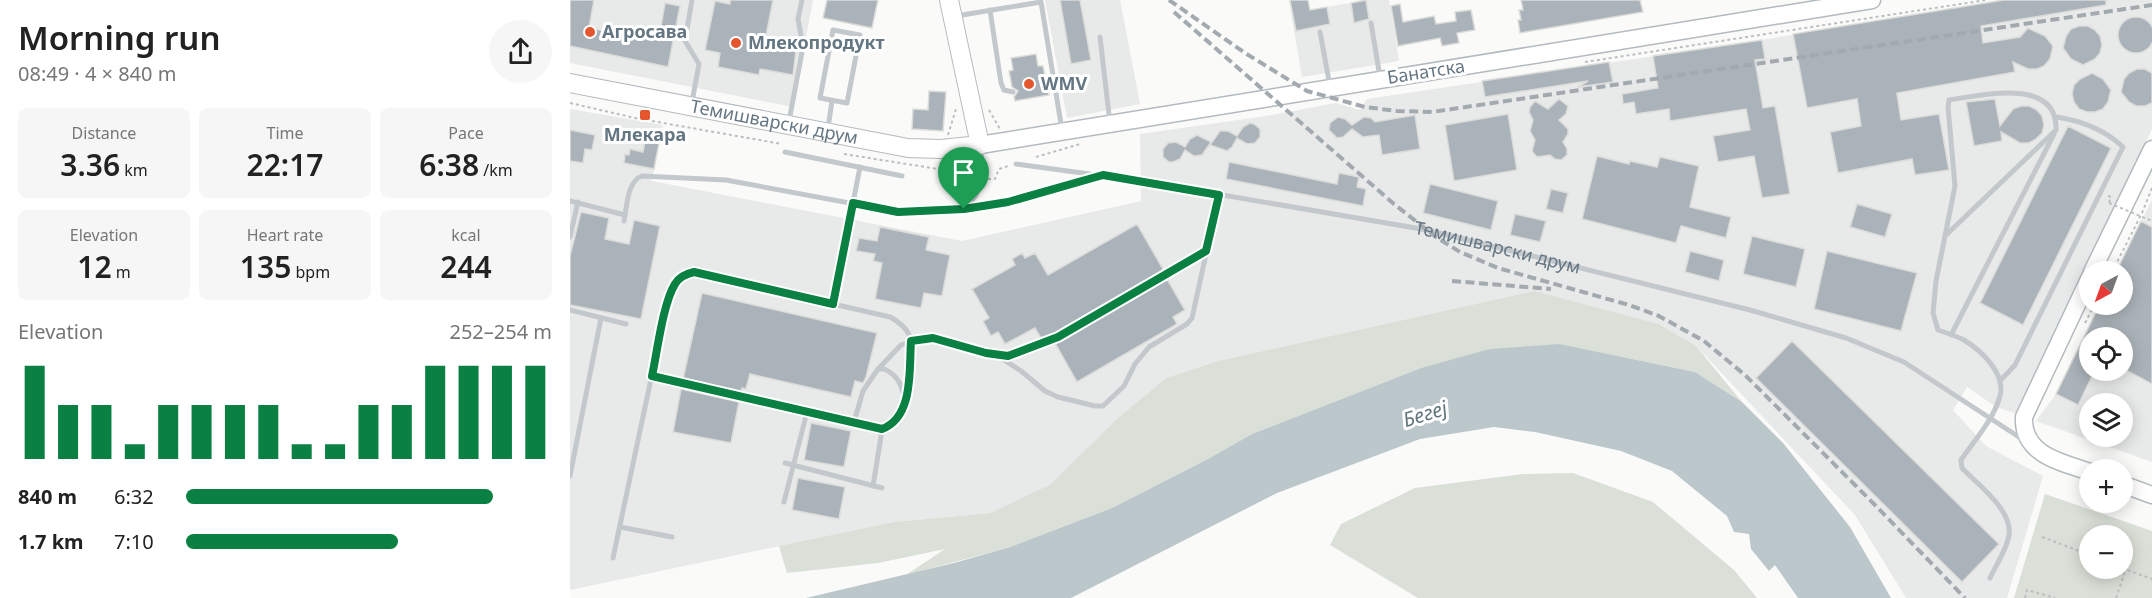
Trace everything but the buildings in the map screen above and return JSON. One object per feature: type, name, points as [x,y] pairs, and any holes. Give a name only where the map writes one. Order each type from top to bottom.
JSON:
[{"type":"main road","name":"Банатска","points":[[980,144],[1872,0]]},
{"type":"main road","points":[[950,8],[980,144]]},
{"type":"main road","name":"Темишварски друм","points":[[570,83],[924,150],[980,144]]},
{"type":"main road","points":[[2098,261],[2150,156]]},
{"type":"main road","points":[[2079,300],[2024,417],[2024,429],[2030,444],[2056,459],[2079,468]]},
{"type":"main road","points":[[2133,488],[2152,495]]},
{"type":"lane","points":[[691,106],[699,64],[685,40],[692,0]]},
{"type":"lane","points":[[788,125],[803,47],[798,19],[802,0]]},
{"type":"lane","points":[[950,8],[990,10],[1041,2],[1062,132]]},
{"type":"lane","points":[[990,10],[1001,83],[1004,90],[1013,92]]},
{"type":"lane","points":[[1371,23],[1381,79]]},
{"type":"lane","points":[[833,30],[860,35],[846,103],[832,100],[820,98],[833,30]]},
{"type":"lane","points":[[1320,32],[1330,87]]},
{"type":"lane","points":[[1100,37],[1110,124]]},
{"type":"lane","points":[[1047,87],[1054,86]]},
{"type":"lane","points":[[1951,335],[2056,130],[2056,117],[2048,103],[2028,95],[1995,93],[1949,100],[1948,107],[1954,186],[1936,281],[1934,313],[1938,330],[1951,335],[1964,340],[1984,356],[2000,381],[2001,395],[1990,419],[1961,460],[1962,468],[1997,503],[2009,522],[2009,536],[1989,578]]},
{"type":"lane","points":[[827,133],[832,100]]},
{"type":"lane","points":[[2000,381],[2014,365],[2123,147],[2114,139],[2083,122],[2056,117]]},
{"type":"lane","points":[[1946,236],[2056,130]]},
{"type":"lane","points":[[964,209],[974,200],[981,187],[983,167],[980,144]]},
{"type":"lane","points":[[786,152],[902,176]]},
{"type":"lane","name":"Темишварски друм","points":[[1016,164],[1103,175],[1426,230],[1750,310],[1846,338],[1904,362],[2030,444]]},
{"type":"lane","points":[[833,304],[860,167]]},
{"type":"lane","points":[[570,201],[624,218],[632,184],[636,178],[642,176],[726,180],[898,212],[964,209],[1008,202],[1103,175]]},
{"type":"lane","points":[[854,422],[863,391],[878,369],[901,345],[933,338],[996,356],[1022,371],[1045,391],[1058,397],[1103,406],[1124,386],[1135,364],[1149,347],[1187,324],[1192,318],[1219,195]]},
{"type":"lane","points":[[570,237],[578,202]]},
{"type":"lane","points":[[996,356],[1008,356],[1058,337],[1206,251]]},
{"type":"lane","points":[[613,558],[668,299],[675,283],[687,273],[694,272],[890,317],[906,329],[911,341],[905,405],[896,420],[882,429],[652,376]]},
{"type":"lane","points":[[570,310],[626,324]]},
{"type":"lane","points":[[570,476],[601,318]]},
{"type":"lane","points":[[878,369],[889,371],[899,382],[904,393],[905,405]]},
{"type":"lane","points":[[784,502],[807,412]]},
{"type":"lane","points":[[873,486],[882,429]]},
{"type":"lane","points":[[570,435],[578,437]]},
{"type":"lane","points":[[785,463],[882,488]]},
{"type":"lane","points":[[620,527],[672,537]]},
{"type":"path","points":[[2118,261],[2152,188]]},
{"type":"path","points":[[2111,197],[2109,203],[2152,221]]},
{"type":"path","points":[[2042,537],[2079,551]]},
{"type":"path","points":[[2133,572],[2152,579]]},
{"type":"path","points":[[2116,598],[2121,579]]},
{"type":"path","points":[[2025,598],[2027,590],[2055,598]]},
{"type":"shaded area","points":[[570,0],[813,0],[793,107],[570,63]]},
{"type":"shaded area","points":[[1045,0],[1120,0],[1140,104],[1067,118]]},
{"type":"shaded area","points":[[1289,0],[1308,0],[1310,10],[1366,0],[1389,0],[1399,61],[1302,77]]},
{"type":"shaded area","points":[[2004,0],[2152,0],[2152,129],[2089,261],[2079,261],[2079,283],[2017,414],[1996,407],[1967,387],[1953,410],[1986,446],[2043,476],[2007,598],[1906,598],[1855,515],[1696,346],[1534,291],[1218,361],[1166,378],[1118,418],[1050,486],[990,513],[894,522],[570,590],[570,109],[663,125],[652,181],[962,241],[1141,201],[1140,134],[1266,116],[1336,103],[1360,110],[1367,99],[1762,40]]},
{"type":"shaded area","points":[[2152,200],[2152,462],[2110,447],[2133,447],[2133,393],[2079,393],[2079,436],[2036,421],[2056,394],[2079,347],[2079,381],[2133,381],[2133,327],[2089,327],[2095,315],[2133,315],[2133,261],[2121,261]]},
{"type":"shaded area","points":[[1534,291],[1658,324],[1696,346],[1742,402],[1695,372],[1560,344],[1421,368],[1252,434],[1112,508],[1010,547],[906,575],[945,549],[878,563],[787,573],[779,546],[894,522],[990,513],[1050,485],[1118,418],[1166,378],[1218,361]]},
{"type":"shaded area","points":[[1573,473],[1653,502],[1734,570],[1757,598],[1418,598],[1330,545],[1341,524],[1415,488],[1523,474]]},
{"type":"shaded area","points":[[2045,494],[2079,506],[2079,513],[2100,513],[2152,531],[2152,598],[2014,598]]},
{"type":"water","name":"Бегеј","points":[[1560,344],[1695,372],[1742,402],[1783,443],[1850,527],[1891,598],[1798,598],[1775,565],[1769,571],[1751,549],[1749,534],[1734,532],[1727,516],[1672,471],[1621,451],[1535,432],[1494,427],[1420,439],[1277,493],[1071,598],[806,598],[954,563],[1010,547],[1112,508],[1252,434],[1421,368],[1490,349]]},
{"type":"railway","points":[[1169,0],[1245,53],[1307,91],[1365,107],[1432,112],[2152,5]]},
{"type":"railway","points":[[1174,12],[1394,204],[1436,237],[1460,252],[1498,268],[1629,305],[1659,316],[1704,341],[1745,375],[1965,598]]},
{"type":"railway","points":[[1452,281],[1551,289]]},
{"type":"place","name":"Агросава","points":[[590,32]]},
{"type":"place","name":"Млекопродукт","points":[[736,43]]},
{"type":"place","name":"WMV","points":[[1029,84]]},
{"type":"place","name":"Млекара","points":[[645,115]]},
{"type":"route","points":[[1103,175],[1219,195],[1206,251],[1058,337],[1008,356],[996,356],[933,338],[911,341],[905,405],[896,420],[882,429],[652,376],[668,299],[675,283],[687,273],[694,272],[833,304],[853,203],[898,212],[964,209],[1008,202],[1103,175]]}]
